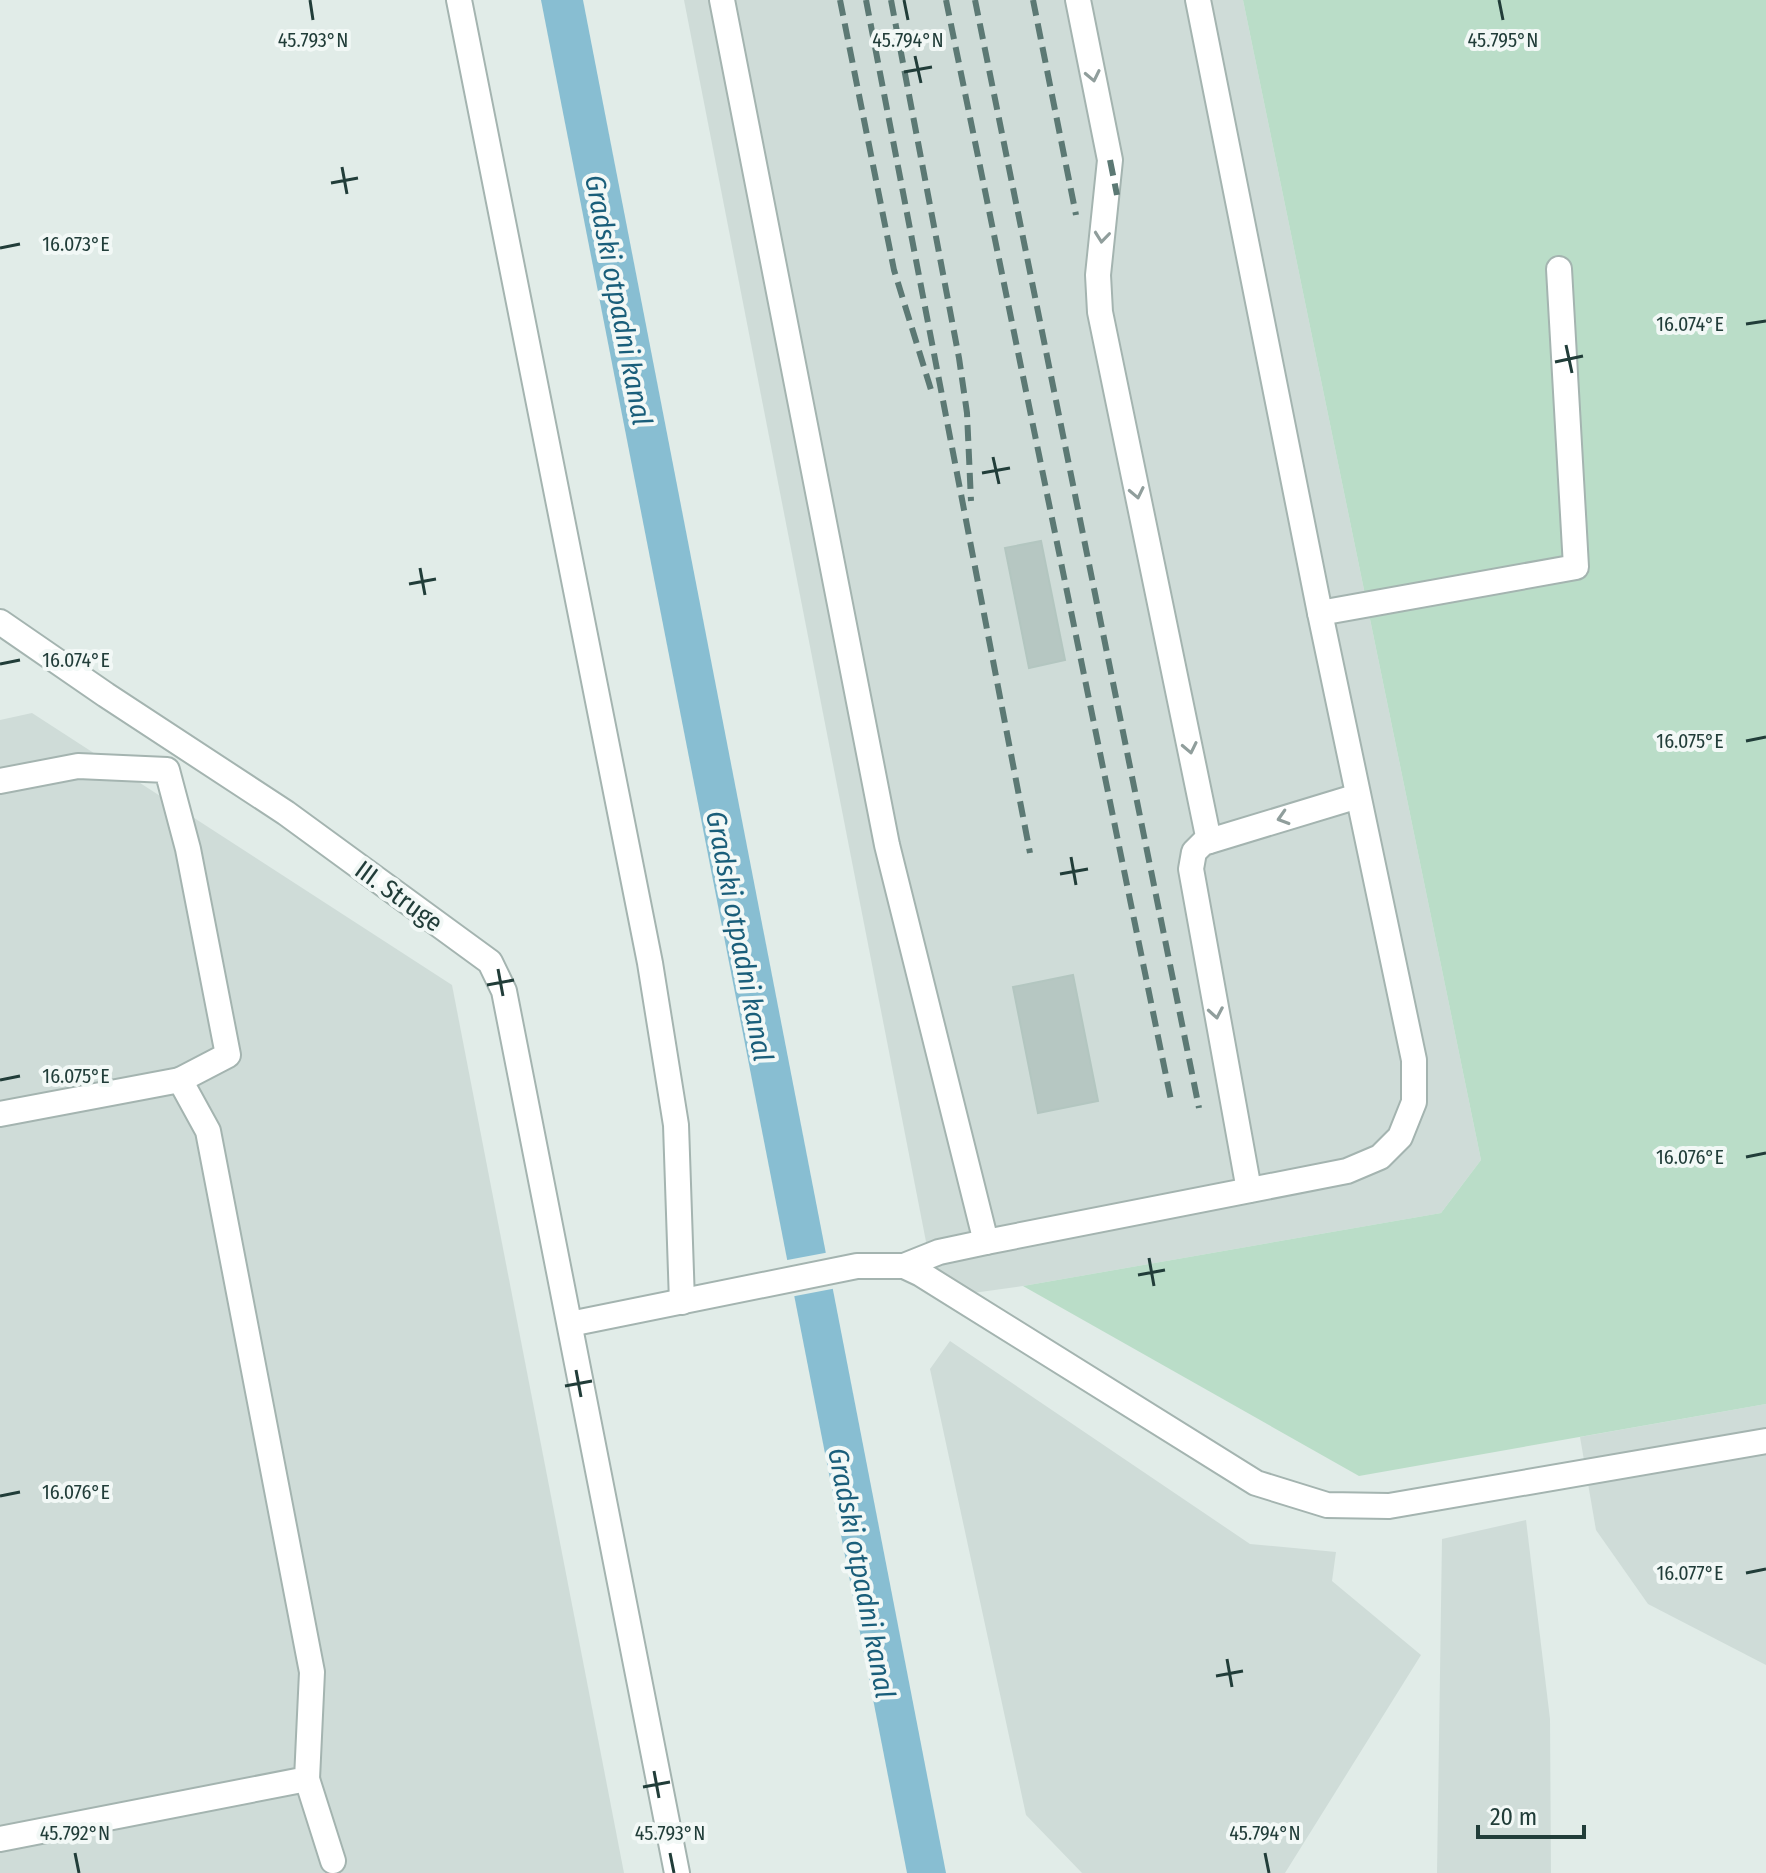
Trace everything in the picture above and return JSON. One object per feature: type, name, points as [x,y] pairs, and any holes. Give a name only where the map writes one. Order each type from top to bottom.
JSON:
[{"type":"street","points":[[459,0],[650,963],[676,1125],[682,1302]]},
{"type":"street","points":[[722,0],[887,845],[986,1242]]},
{"type":"street","points":[[1078,0],[1110,160],[1098,275],[1100,312],[1209,841]]},
{"type":"street","points":[[570,1324],[857,1266],[904,1266],[939,1252],[1347,1171],[1380,1157],[1400,1137],[1414,1102],[1414,1060],[1320,613],[1198,0]]},
{"type":"street","points":[[1320,613],[1576,567],[1559,269]]},
{"type":"street","name":"III. Struge","points":[[0,622],[286,813],[490,962],[504,991],[677,1873]]},
{"type":"street","points":[[0,781],[78,766],[167,770],[188,849],[228,1055],[180,1080],[0,1114]]},
{"type":"street","points":[[1249,1190],[1191,869],[1194,852],[1203,843],[1358,796]]},
{"type":"street","points":[[180,1080],[208,1131],[312,1672],[307,1779],[333,1861]]},
{"type":"street","points":[[904,1266],[1256,1483],[1327,1505],[1389,1506],[1766,1441]]},
{"type":"street","points":[[0,1839],[307,1779]]},
{"type":"shaded area","points":[[684,0],[1243,0],[1481,1160],[1441,1213],[1023,1286],[937,1298]]},
{"type":"shaded area","points":[[32,713],[452,985],[624,1873],[0,1873],[0,720]]},
{"type":"shaded area","points":[[950,1341],[1250,1544],[1336,1552],[1332,1581],[1421,1655],[1285,1873],[1082,1873],[1026,1815],[930,1369]]},
{"type":"shaded area","points":[[1766,1404],[1766,1665],[1648,1604],[1596,1530],[1580,1437]]},
{"type":"shaded area","points":[[1526,1520],[1550,1719],[1551,1873],[1437,1873],[1442,1539]]},
{"type":"green space","points":[[1243,0],[1766,0],[1766,1404],[1359,1476],[1023,1286],[1441,1213],[1481,1160]]},
{"type":"water","name":"Gradski otpadni kanal","points":[[541,0],[583,0],[946,1873],[907,1873]]},
{"type":"pier","points":[[830,1252],[837,1288],[790,1297],[782,1261]]},
{"type":"building","points":[[1041,541],[1065,660],[1029,668],[1005,548]]},
{"type":"building","points":[[1073,975],[1098,1101],[1038,1113],[1013,987]]},
{"type":"railway","points":[[840,0],[894,270],[932,393]]},
{"type":"railway","points":[[866,0],[1030,853]]},
{"type":"railway","points":[[891,0],[959,358],[967,413],[971,501]]},
{"type":"railway","points":[[946,0],[1172,1105]]},
{"type":"railway","points":[[975,0],[1199,1108]]},
{"type":"railway","points":[[1033,0],[1076,215]]},
{"type":"railway","points":[[1110,160],[1117,195]]}]
